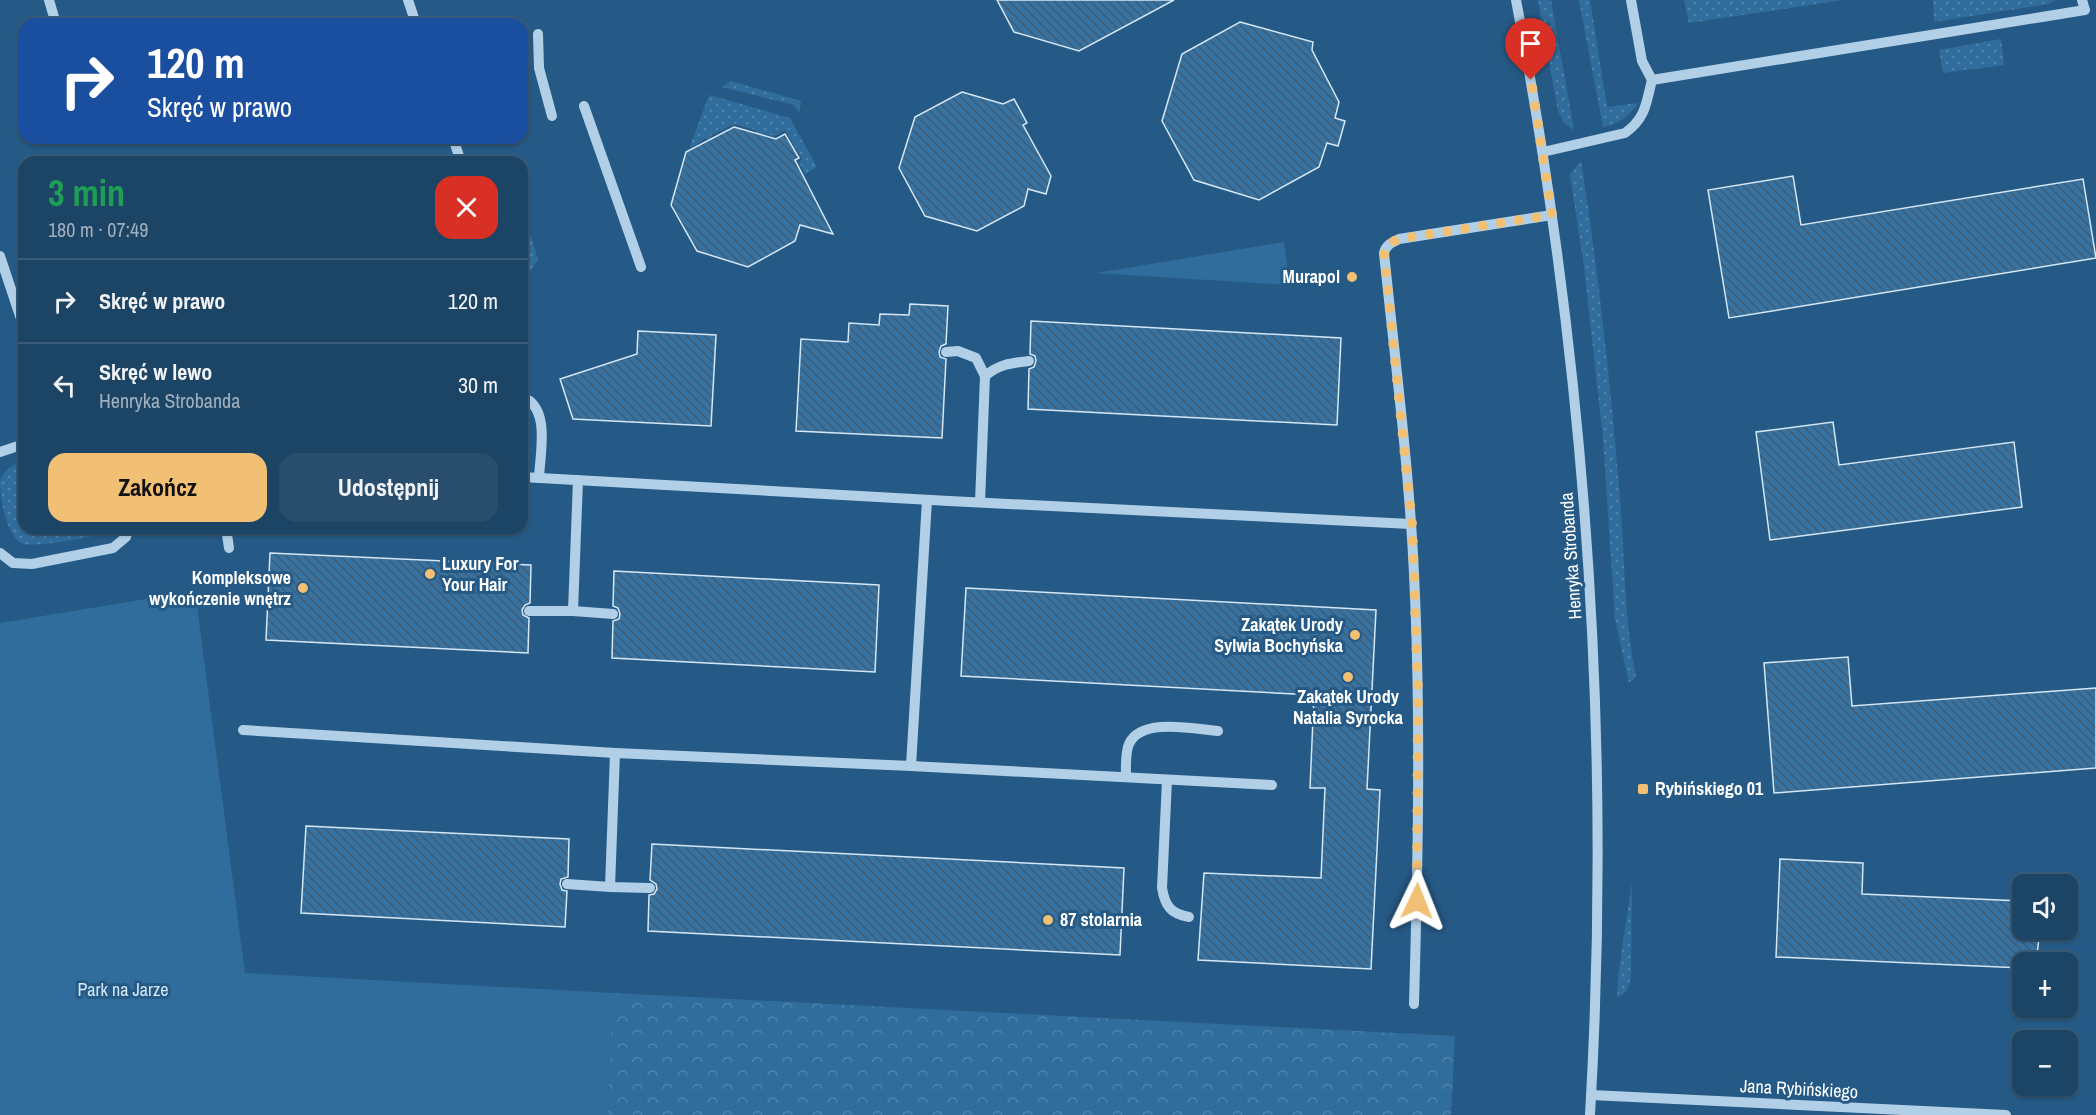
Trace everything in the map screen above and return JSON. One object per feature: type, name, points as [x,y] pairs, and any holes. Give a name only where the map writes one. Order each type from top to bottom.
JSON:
[{"type":"street","points":[[49,0],[54,18]]},
{"type":"street","points":[[408,0],[414,18]]},
{"type":"street","name":"Henryka Strobanda","points":[[1516,0],[1543,152],[1563,293],[1581,462],[1594,655],[1597,765],[1596,932],[1590,1115]]},
{"type":"street","points":[[1543,152],[1625,133],[1636,125],[1642,116],[1652,80],[1642,62],[1631,0]]},
{"type":"street","points":[[1652,80],[2088,6]]},
{"type":"street","points":[[538,34],[539,68],[552,116]]},
{"type":"street","points":[[584,106],[641,267]]},
{"type":"street","points":[[1414,1004],[1419,860],[1418,703],[1412,524],[1384,253],[1386,248],[1399,239],[1552,215]]},
{"type":"street","points":[[0,256],[18,310]]},
{"type":"street","points":[[946,352],[958,351],[976,358],[985,376],[980,502]]},
{"type":"street","points":[[985,376],[995,367],[1003,364],[1029,361]]},
{"type":"street","points":[[528,400],[534,404],[541,417],[539,478]]},
{"type":"street","points":[[0,452],[18,446]]},
{"type":"street","points":[[528,477],[1412,524]]},
{"type":"street","points":[[573,611],[578,480]]},
{"type":"street","points":[[911,766],[927,500]]},
{"type":"street","points":[[0,553],[13,564],[32,564],[113,548],[127,534]]},
{"type":"street","points":[[227,534],[229,548]]},
{"type":"street","points":[[529,610],[613,614]]},
{"type":"street","points":[[1126,777],[1128,746],[1132,738],[1140,731],[1159,727],[1218,730]]},
{"type":"street","points":[[243,730],[615,753],[1272,785]]},
{"type":"street","points":[[610,887],[615,753]]},
{"type":"street","points":[[1167,780],[1162,888],[1169,909],[1179,916],[1189,918]]},
{"type":"street","points":[[567,884],[650,888]]},
{"type":"street","name":"Jana Rybińskiego","points":[[1591,1095],[2006,1115]]},
{"type":"green space","points":[[1538,0],[1551,0],[1574,130],[1564,123],[1558,111]]},
{"type":"green space","points":[[1579,0],[1590,0],[1607,107],[1638,103],[1623,119],[1603,127]]},
{"type":"green space","points":[[1684,0],[1843,0],[1689,23]]},
{"type":"green space","points":[[1933,0],[2056,0],[2048,4],[1934,22]]},
{"type":"green space","points":[[2001,39],[2004,65],[1943,73],[1939,50]]},
{"type":"green space","points":[[731,81],[801,101],[799,113],[794,105],[722,87]]},
{"type":"green space","points":[[709,95],[790,118],[817,167],[805,174],[799,162],[802,159],[785,130],[775,136],[763,134],[761,142],[755,140],[756,130],[734,124],[710,136],[715,145],[711,147],[706,138],[689,149]]},
{"type":"green space","points":[[1581,161],[1608,364],[1621,511],[1626,606],[1636,677],[1629,683],[1615,619],[1603,438],[1584,267],[1570,174]]},
{"type":"green space","points":[[528,228],[538,259],[528,274]]},
{"type":"green space","points":[[1284,242],[1290,285],[1096,273]]},
{"type":"green space","points":[[18,463],[18,534],[95,534],[79,539],[28,545],[17,540],[5,516],[0,481],[9,468]]},
{"type":"green space","name":"Park na Jarze","points":[[195,591],[245,973],[613,993],[607,1115],[0,1115],[0,623]]},
{"type":"green space","points":[[1632,882],[1631,975],[1626,992],[1617,997],[1618,977]]},
{"type":"green space","points":[[613,993],[1455,1036],[1451,1115],[607,1115]]},
{"type":"building","points":[[997,0],[1174,0],[1079,51],[1014,32]]},
{"type":"building","points":[[1240,22],[1313,42],[1312,50],[1339,102],[1335,118],[1345,121],[1338,146],[1327,143],[1319,167],[1259,200],[1194,180],[1162,121],[1182,54]]},
{"type":"building","points":[[962,92],[1003,104],[1014,99],[1027,123],[1023,125],[1051,176],[1046,194],[1028,189],[1024,206],[977,231],[925,216],[899,168],[915,117]]},
{"type":"building","points":[[734,127],[776,139],[785,134],[799,158],[795,160],[833,234],[800,225],[795,241],[748,267],[697,251],[671,205],[686,152]]},
{"type":"building","points":[[1793,176],[1801,225],[2083,179],[2096,258],[1729,318],[1708,190]]},
{"type":"building","points":[[910,304],[948,306],[946,344],[941,346],[939,352],[940,357],[946,359],[942,438],[796,431],[801,339],[848,342],[849,323],[879,325],[880,314],[909,315]]},
{"type":"building","points":[[1031,321],[1341,338],[1337,425],[1028,409],[1029,369],[1034,367],[1036,361],[1035,356],[1030,354]]},
{"type":"building","points":[[638,331],[716,335],[711,426],[573,419],[560,379],[637,354]]},
{"type":"building","points":[[1833,422],[1839,465],[2014,442],[2022,507],[1770,540],[1756,432]]},
{"type":"building","points":[[270,553],[531,565],[530,603],[522,610],[523,615],[529,618],[528,653],[266,640]]},
{"type":"building","points":[[614,571],[879,585],[875,672],[612,658],[613,621],[619,619],[620,614],[618,608],[613,606]]},
{"type":"building","points":[[966,588],[1376,610],[1367,789],[1380,790],[1371,969],[1198,960],[1204,873],[1321,878],[1325,788],[1310,788],[1314,695],[961,676]]},
{"type":"building","points":[[1848,657],[1852,706],[2096,688],[2096,768],[1774,793],[1764,663]]},
{"type":"building","points":[[306,826],[569,839],[568,877],[561,879],[560,884],[562,890],[567,891],[565,927],[301,913]]},
{"type":"building","points":[[652,844],[1124,868],[1120,955],[648,931],[649,895],[654,894],[657,889],[656,884],[650,880]]},
{"type":"building","points":[[1780,859],[1863,863],[1862,894],[2012,901],[2012,940],[2039,940],[2037,952],[2012,952],[2012,968],[1776,957]]},
{"type":"place","name":"Murapol","points":[[1352,277]]},
{"type":"place","name":"Luxury For Your Hair","points":[[430,574]]},
{"type":"place","name":"Kompleksowe wykończenie wnętrz","points":[[303,588]]},
{"type":"place","name":"Zakątek Urody Sylwia Bochyńska","points":[[1355,635]]},
{"type":"place","name":"Zakątek Urody Natalia Syrocka","points":[[1348,677]]},
{"type":"place","name":"Rybińskiego 01","points":[[1643,789]]},
{"type":"place","name":"87 stolarnia","points":[[1048,920]]},
{"type":"route","points":[[1417,901],[1419,860],[1418,691],[1412,524],[1384,253],[1391,243],[1399,239],[1552,215],[1531,80]]}]
